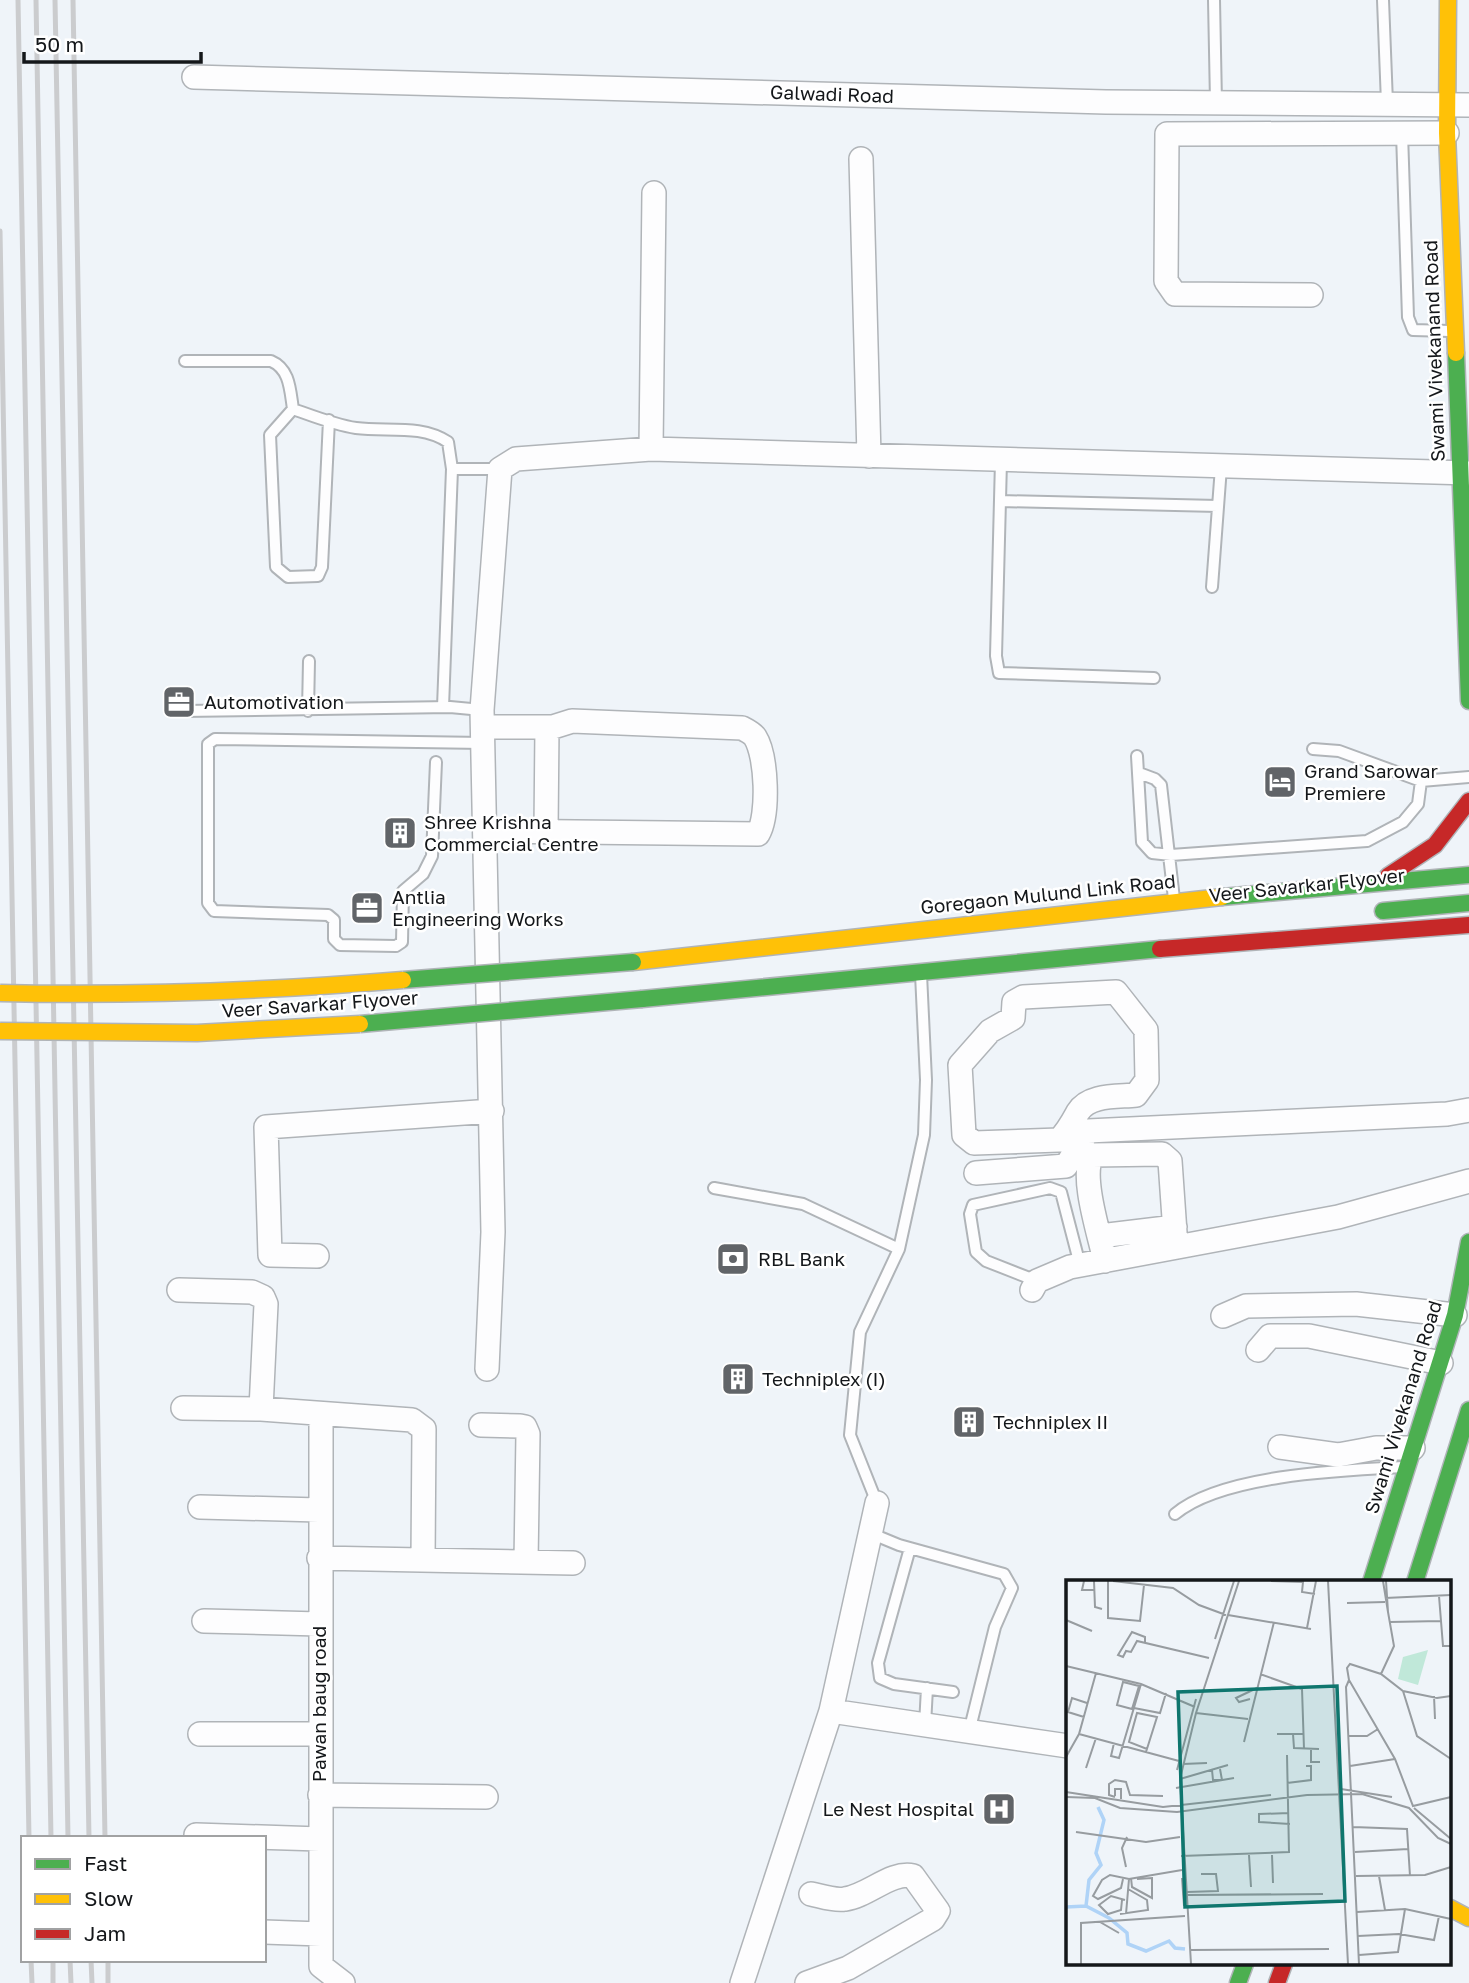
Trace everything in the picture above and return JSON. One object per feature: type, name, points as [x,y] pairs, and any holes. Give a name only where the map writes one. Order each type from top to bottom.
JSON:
[{"type":"main road","name":"Swami Vivekanand Road","points":[[1448,0],[1458,104],[1447,133],[1454,331],[1464,474],[1469,701]]},
{"type":"main road","points":[[1325,886],[1383,878],[1424,857],[1449,834],[1469,801]]},
{"type":"main road","name":"Goregaon Mulund Link Road","points":[[633,962],[1325,886],[1469,876]]},
{"type":"main road","name":"Veer Savarkar Flyover","points":[[1234,913],[1469,891]]},
{"type":"main road","name":"Veer Savarkar Flyover","points":[[1371,912],[1469,903]]},
{"type":"main road","name":"Veer Savarkar Flyover","points":[[0,1031],[197,1033],[296,1030],[642,999],[702,991],[736,977],[1247,925]]},
{"type":"main road","points":[[702,991],[1469,925]]},
{"type":"main road","points":[[696,956],[733,965],[1053,933]]},
{"type":"main road","name":"Veer Savarkar Flyover","points":[[0,993],[118,996],[255,992],[633,962]]},
{"type":"main road","name":"Swami Vivekanand Road","points":[[1372,1580],[1409,1458],[1452,1350],[1455,1315],[1469,1242]]},
{"type":"main road","points":[[1416,1580],[1469,1410]]},
{"type":"main road","points":[[1452,1909],[1469,1918]]},
{"type":"main road","points":[[1238,1983],[1244,1966]]},
{"type":"main road","points":[[1277,1983],[1283,1966]]},
{"type":"street","name":"Galwadi Road","points":[[194,77],[1168,102],[1458,104]]},
{"type":"street","points":[[1168,102],[1166,281],[1175,294],[1311,295]]},
{"type":"street","points":[[1266,103],[1266,134]]},
{"type":"street","points":[[1167,134],[1447,133]]},
{"type":"street","points":[[861,159],[869,456]]},
{"type":"street","points":[[651,449],[654,193]]},
{"type":"street","points":[[487,1369],[493,1232],[483,727],[500,469],[516,459],[651,449],[1464,474]]},
{"type":"street","points":[[483,727],[547,727],[572,721],[742,727],[754,735],[764,762],[764,824],[758,834],[485,831]]},
{"type":"street","points":[[546,831],[547,727]]},
{"type":"street","points":[[1112,955],[1116,992],[1146,1030],[1147,1080],[1136,1095],[1088,1101],[1079,1111],[1074,1125],[1059,1140],[974,1143],[964,1135],[960,1065],[990,1031],[1013,1018],[1014,1002],[1023,997],[1116,992]]},
{"type":"street","points":[[976,1173],[1066,1166],[1088,1130],[1447,1114],[1469,1110]]},
{"type":"street","points":[[317,1256],[270,1255],[266,1127],[492,1111]]},
{"type":"street","points":[[1105,1261],[1087,1164],[1092,1155],[1162,1154],[1170,1161],[1176,1237]]},
{"type":"street","points":[[1100,1236],[1176,1237],[1338,1217],[1469,1181]]},
{"type":"street","points":[[1034,1286],[1080,1265],[1105,1261],[1176,1237]]},
{"type":"street","points":[[179,1290],[252,1292],[263,1297],[265,1304],[261,1409]]},
{"type":"street","points":[[1223,1316],[1246,1306],[1356,1304],[1455,1315]]},
{"type":"street","points":[[1258,1350],[1270,1336],[1309,1336],[1452,1350]]},
{"type":"street","points":[[183,1408],[261,1409],[412,1420],[420,1424],[424,1429],[422,1560]]},
{"type":"street","name":"Pawan baug road","points":[[321,1414],[318,1510],[321,1966],[343,1983]]},
{"type":"street","points":[[481,1425],[520,1426],[525,1427],[528,1434],[526,1562]]},
{"type":"street","points":[[1280,1447],[1338,1455],[1376,1448],[1409,1458]]},
{"type":"street","points":[[742,1983],[831,1711],[877,1503]]},
{"type":"street","points":[[200,1507],[318,1510]]},
{"type":"street","points":[[319,1558],[573,1563]]},
{"type":"street","points":[[204,1621],[319,1624]]},
{"type":"street","points":[[831,1711],[1066,1746]]},
{"type":"street","points":[[201,1734],[319,1734]]},
{"type":"street","points":[[320,1795],[486,1797]]},
{"type":"street","points":[[196,1835],[227,1836]]},
{"type":"street","points":[[266,1837],[320,1839]]},
{"type":"street","points":[[807,1983],[848,1968],[933,1919],[937,1911],[913,1875],[904,1874],[842,1900],[811,1894]]},
{"type":"street","points":[[266,1931],[321,1934]]},
{"type":"lane","points":[[1214,0],[1216,102]]},
{"type":"lane","points":[[1383,0],[1387,103]]},
{"type":"lane","points":[[1402,133],[1408,317],[1413,330],[1454,331]]},
{"type":"lane","points":[[185,361],[271,361],[282,366],[293,410]]},
{"type":"lane","points":[[293,410],[356,428],[416,430],[448,442],[452,469],[443,707]]},
{"type":"lane","points":[[293,410],[270,435],[276,566],[288,577],[317,576],[322,567],[329,420]]},
{"type":"lane","points":[[1001,461],[996,656],[999,673],[1154,678]]},
{"type":"lane","points":[[1212,587],[1221,467]]},
{"type":"lane","points":[[452,469],[500,469]]},
{"type":"lane","points":[[1001,501],[1218,506]]},
{"type":"lane","points":[[308,711],[309,661]]},
{"type":"lane","points":[[184,711],[443,707],[483,727]]},
{"type":"lane","points":[[436,762],[432,856],[423,874],[402,891],[401,942],[396,946],[340,945],[334,939],[334,920],[328,915],[214,911],[208,903],[208,744],[215,739],[483,727]]},
{"type":"lane","points":[[1313,750],[1339,751],[1421,781],[1469,777]]},
{"type":"lane","points":[[1138,756],[1142,842],[1152,853],[1171,855],[1367,841],[1403,822],[1418,804],[1421,781]]},
{"type":"lane","points":[[1139,773],[1155,779],[1161,785],[1171,855],[1174,902]]},
{"type":"lane","points":[[877,1503],[850,1435],[860,1332],[899,1249],[924,1135],[926,1080],[920,974]]},
{"type":"lane","points":[[713,1188],[803,1204],[899,1249]]},
{"type":"lane","points":[[1034,1286],[986,1261],[976,1252],[970,1214],[973,1205],[1050,1188],[1060,1192],[1080,1265]]},
{"type":"lane","points":[[1175,1514],[1190,1501],[1222,1489],[1274,1478],[1409,1458]]},
{"type":"lane","points":[[870,1533],[910,1548],[1004,1574],[1012,1588],[995,1627],[969,1732]]},
{"type":"lane","points":[[910,1548],[878,1663],[880,1678],[894,1684],[953,1692]]},
{"type":"lane","points":[[925,1725],[927,1688]]},
{"type":"railway","points":[[18,0],[51,1836]]},
{"type":"railway","points":[[36,0],[68,1836]]},
{"type":"railway","points":[[55,0],[89,1836]]},
{"type":"railway","points":[[73,0],[105,1836]]},
{"type":"railway","points":[[0,231],[29,1836]]},
{"type":"railway","points":[[31,1962],[32,1983]]},
{"type":"railway","points":[[53,1962],[53,1983]]},
{"type":"railway","points":[[70,1962],[71,1983]]},
{"type":"railway","points":[[91,1962],[92,1983]]},
{"type":"railway","points":[[108,1962],[108,1983]]},
{"type":"traffic: fast","points":[[1456,353],[1469,701]]},
{"type":"traffic: fast","points":[[1222,897],[1469,875]]},
{"type":"traffic: fast","points":[[1383,911],[1469,903]]},
{"type":"traffic: fast","points":[[642,999],[1160,949]]},
{"type":"traffic: fast","points":[[403,980],[633,962]]},
{"type":"traffic: fast","points":[[360,1024],[642,999]]},
{"type":"traffic: fast","points":[[1372,1580],[1455,1315],[1469,1242]]},
{"type":"traffic: fast","points":[[1416,1580],[1469,1410]]},
{"type":"traffic: fast","points":[[1238,1983],[1244,1966]]},
{"type":"traffic: slow","points":[[1448,0],[1447,133],[1456,353]]},
{"type":"traffic: slow","points":[[633,962],[1222,897]]},
{"type":"traffic: slow","points":[[0,993],[202,992],[403,980]]},
{"type":"traffic: slow","points":[[0,1031],[197,1033],[360,1024]]},
{"type":"traffic: slow","points":[[1452,1909],[1469,1918]]},
{"type":"traffic: jam","points":[[1388,876],[1435,845],[1469,801]]},
{"type":"traffic: jam","points":[[1160,949],[1469,925]]},
{"type":"traffic: jam","points":[[1277,1983],[1283,1966]]},
{"type":"place","name":"Automotivation","points":[[179,702]]},
{"type":"place","name":"Grand Sarowar Premiere","points":[[1280,782]]},
{"type":"place","name":"Shree Krishna Commercial Centre","points":[[400,833]]},
{"type":"place","name":"Antlia Engineering Works","points":[[367,908]]},
{"type":"place","name":"RBL Bank","points":[[733,1259]]},
{"type":"place","name":"Techniplex (I)","points":[[738,1379]]},
{"type":"place","name":"Techniplex II","points":[[969,1422]]},
{"type":"place","name":"Le Nest Hospital","points":[[999,1809]]}]
